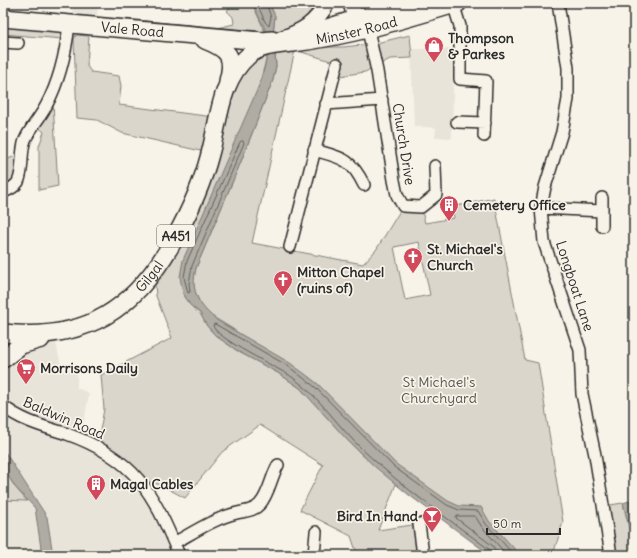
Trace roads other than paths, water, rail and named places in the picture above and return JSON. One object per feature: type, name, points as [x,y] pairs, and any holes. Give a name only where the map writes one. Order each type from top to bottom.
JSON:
[{"type":"main road","points":[[272,42],[311,25],[319,17],[327,3]]},
{"type":"main road","name":"Minster Road","points":[[362,21],[407,3]]},
{"type":"main road","name":"Minster Road","points":[[272,42],[362,21],[455,3]]},
{"type":"main road","name":"Vale Road","points":[[3,18],[272,42]]},
{"type":"main road","points":[[196,36],[216,44],[230,56],[231,69],[226,88]]},
{"type":"main road","name":"Gilgal","points":[[3,333],[40,335],[64,332],[99,319],[124,304],[143,286],[160,264],[197,194],[211,153],[226,88],[244,59],[252,52],[272,42]]},
{"type":"main road","points":[[3,359],[21,345],[64,332]]},
{"type":"street","points":[[455,3],[460,26],[460,80],[486,81],[484,136]]},
{"type":"street","name":"Longboat Lane","points":[[558,3],[568,68],[568,99],[562,132],[545,187],[542,208],[544,242],[575,331],[580,350],[582,394],[595,455],[611,555]]},
{"type":"street","name":"Church Drive","points":[[362,21],[382,100],[397,194],[403,206],[421,207],[436,195],[436,166]]},
{"type":"street","points":[[3,192],[13,188],[18,181],[21,154],[26,139],[45,108],[54,89],[65,49],[69,24]]},
{"type":"street","points":[[3,42],[18,43]]},
{"type":"street","points":[[290,247],[337,64]]},
{"type":"street","points":[[326,104],[382,100]]},
{"type":"street","points":[[457,122],[485,123]]},
{"type":"street","points":[[314,150],[338,156],[348,162],[356,169],[364,185]]},
{"type":"street","points":[[602,198],[602,226]]},
{"type":"street","points":[[542,208],[602,211]]},
{"type":"street","name":"Baldwin Road","points":[[3,406],[22,418],[96,446],[126,466],[150,492],[174,543],[178,555]]},
{"type":"street","points":[[174,543],[221,518],[252,510],[264,498],[272,475],[278,466]]},
{"type":"street","points":[[419,524],[423,555]]},
{"type":"street","points":[[314,555],[316,532]]},
{"type":"water","points":[[252,3],[269,3],[275,16],[273,33],[276,66],[273,80],[240,164],[196,268],[194,284],[198,298],[206,310],[218,321],[290,363],[318,384],[396,464],[448,501],[459,506],[481,507],[489,521],[520,555],[490,555],[409,495],[374,466],[348,441],[300,388],[278,373],[239,352],[216,336],[207,326],[200,313],[190,305],[183,293],[180,277],[183,260],[261,81],[268,53],[265,29]]},
{"type":"water","points":[[3,449],[47,517],[53,555],[42,555],[35,508],[15,487],[3,467]]},
{"type":"water","points":[[632,500],[634,507],[634,547],[623,503]]},
{"type":"place","name":"Thompson & Parkes","points":[[434,63]]},
{"type":"place","name":"Cemetery Office","points":[[449,222]]},
{"type":"place","name":"St. Michael's Church","points":[[413,274]]},
{"type":"place","name":"Mitton Chapel (ruins of)","points":[[283,297]]},
{"type":"place","name":"Morrisons Daily","points":[[26,385]]},
{"type":"place","name":"Magal Cables","points":[[96,501]]},
{"type":"place","name":"Bird In Hand","points":[[432,533]]},
{"type":"park label","name":"St Michael's Churchyard","points":[[439,390]]}]
